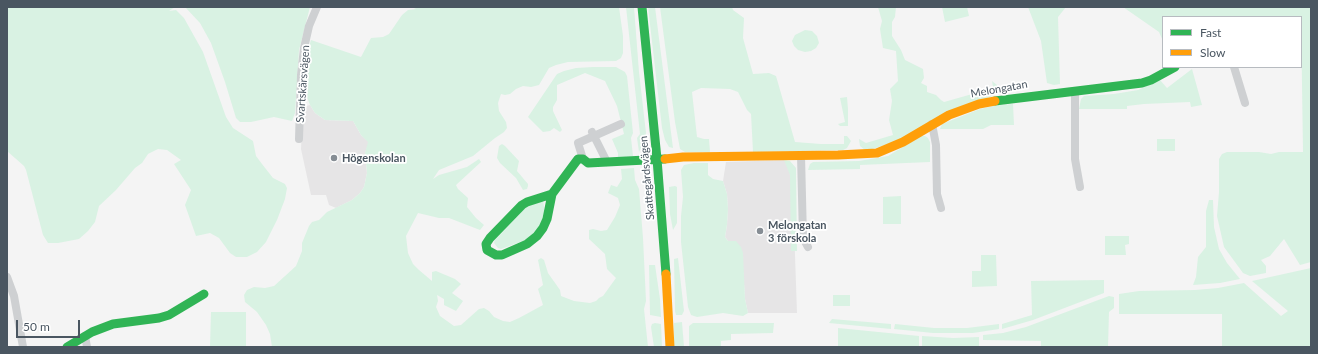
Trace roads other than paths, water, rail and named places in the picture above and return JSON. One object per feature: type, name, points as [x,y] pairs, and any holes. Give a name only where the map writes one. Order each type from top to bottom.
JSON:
[{"type":"street","name":"Svartskärsvägen","points":[[300,139],[301,75],[304,48],[309,26],[317,7]]},
{"type":"street","name":"Skattegårdsvägen","points":[[642,7],[657,159],[670,347]]},
{"type":"street","name":"Melongatan","points":[[583,159],[588,163],[683,157],[877,153],[903,142],[932,124],[956,112],[978,104],[1004,99],[1142,83],[1152,80],[1173,68]]},
{"type":"street","points":[[1234,68],[1245,103]]},
{"type":"street","points":[[1074,91],[1075,159],[1080,187]]},
{"type":"street","points":[[552,194],[522,205],[490,238],[486,244],[487,250],[496,255],[502,255],[527,244],[537,236],[547,219],[552,194],[577,161],[583,159],[578,143],[593,134],[621,124]]},
{"type":"street","points":[[932,124],[936,145],[937,194],[941,208]]},
{"type":"street","points":[[593,134],[607,162]]},
{"type":"street","points":[[801,155],[803,238],[808,247]]},
{"type":"street","points":[[7,277],[14,296],[23,347]]},
{"type":"street","points":[[67,347],[95,331],[113,324],[164,317],[204,294]]},
{"type":"street","points":[[85,336],[87,347]]},
{"type":"place","name":"Högenskolan","points":[[334,158]]},
{"type":"place","name":"Melongatan 3 förskola","points":[[760,231]]}]
